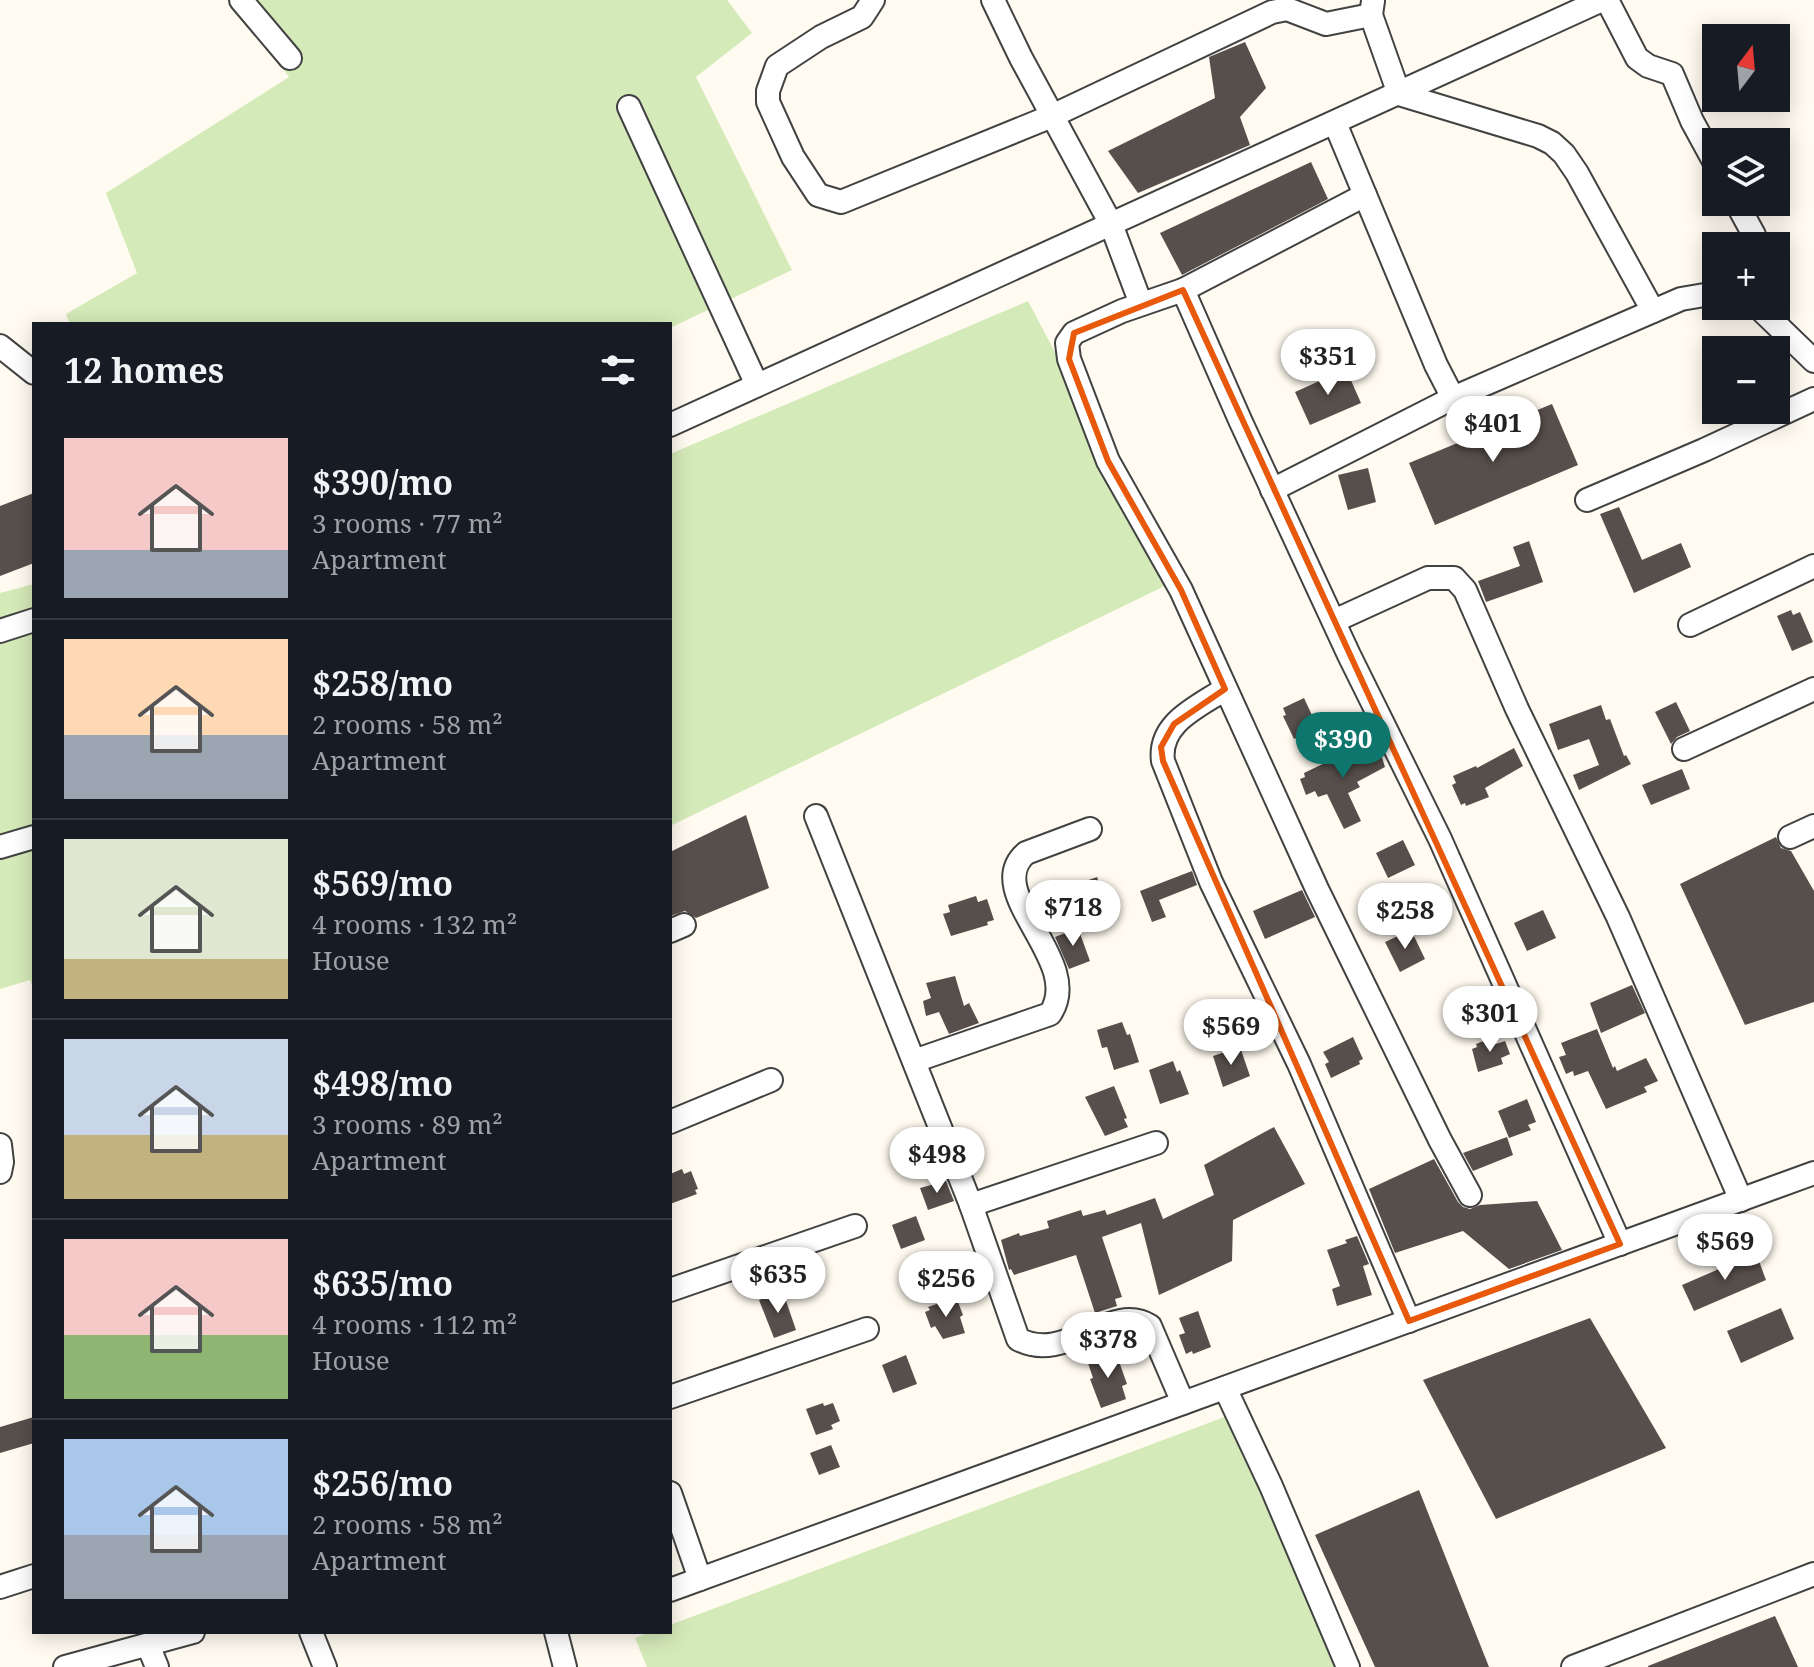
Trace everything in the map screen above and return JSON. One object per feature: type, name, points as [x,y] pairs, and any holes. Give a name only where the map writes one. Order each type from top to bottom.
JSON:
[{"type":"street","points":[[241,0],[290,58]]},
{"type":"street","points":[[873,0],[862,17],[821,37],[777,66],[771,79],[768,102],[793,157],[818,195],[841,202],[1052,116],[1272,12],[1287,9],[1326,24],[1372,8],[1399,94]]},
{"type":"street","points":[[993,0],[1111,224],[1141,304]]},
{"type":"street","points":[[672,424],[1604,0],[1637,58],[1648,66],[1672,74],[1702,139]]},
{"type":"street","points":[[1399,94],[1511,126],[1552,143],[1577,173],[1653,311]]},
{"type":"street","points":[[629,107],[757,385]]},
{"type":"street","points":[[1335,123],[1436,365],[1453,398]]},
{"type":"street","points":[[1365,195],[1183,290],[1074,333],[1067,343],[1069,359],[1108,461],[1181,590],[1317,889],[1470,1195]]},
{"type":"street","points":[[1183,290],[1272,490],[1440,839],[1620,1244]]},
{"type":"street","points":[[1272,490],[1453,398],[1681,299],[1702,295]]},
{"type":"street","points":[[1772,320],[1814,361]]},
{"type":"street","points":[[0,346],[32,371]]},
{"type":"street","points":[[1587,500],[1814,399]]},
{"type":"street","points":[[1690,625],[1814,566]]},
{"type":"street","points":[[1334,621],[1428,578],[1454,578],[1465,590],[1517,709],[1618,917],[1741,1200]]},
{"type":"street","points":[[0,631],[32,621]]},
{"type":"street","points":[[1225,689],[1174,724],[1161,747],[1163,761],[1211,882],[1299,1064],[1409,1321]]},
{"type":"street","points":[[1684,749],[1814,689]]},
{"type":"street","points":[[816,816],[971,1205],[1018,1339],[1028,1345],[1044,1347],[1126,1319],[1140,1320],[1150,1326],[1183,1403]]},
{"type":"street","points":[[1790,837],[1814,826]]},
{"type":"street","points":[[914,1061],[1050,1014],[1058,1002],[1060,987],[1053,964],[1016,892],[1014,872],[1017,860],[1026,853],[1090,829]]},
{"type":"street","points":[[0,847],[32,838]]},
{"type":"street","points":[[672,1121],[771,1080]]},
{"type":"street","points":[[971,1205],[1156,1143]]},
{"type":"street","points":[[0,1145],[0,1172]]},
{"type":"street","points":[[672,1589],[1814,1173]]},
{"type":"street","points":[[672,1289],[855,1226]]},
{"type":"street","points":[[672,1396],[867,1329]]},
{"type":"street","points":[[1225,1388],[1271,1486],[1348,1667]]},
{"type":"street","points":[[672,1499],[700,1579]]},
{"type":"street","points":[[1573,1667],[1814,1574]]},
{"type":"street","points":[[0,1587],[32,1577]]},
{"type":"street","points":[[65,1667],[186,1634]]},
{"type":"street","points":[[312,1634],[325,1667]]},
{"type":"street","points":[[557,1634],[565,1667]]},
{"type":"street","points":[[148,1645],[157,1667]]},
{"type":"highlighted area","points":[[1183,290],[1620,1244],[1409,1321],[1163,761],[1161,747],[1174,724],[1225,689],[1181,590],[1108,461],[1069,359],[1074,333]]},
{"type":"green space","points":[[235,0],[727,0],[752,33],[696,77],[792,270],[672,327],[672,322],[69,322],[66,314],[137,273],[106,193],[289,77]]},
{"type":"green space","points":[[1028,301],[1175,581],[672,825],[672,453]]},
{"type":"green space","points":[[32,585],[32,986],[30,980],[0,989],[0,593]]},
{"type":"green space","points":[[1235,1413],[1347,1667],[647,1667],[635,1638],[645,1634],[672,1634],[672,1624]]},
{"type":"building","points":[[1245,42],[1266,88],[1240,117],[1250,145],[1138,193],[1108,151],[1215,98],[1209,57]]},
{"type":"building","points":[[1311,162],[1328,199],[1182,275],[1160,233]]},
{"type":"building","points":[[1346,369],[1361,403],[1310,425],[1295,392]]},
{"type":"building","points":[[1552,404],[1578,465],[1435,525],[1409,463]]},
{"type":"building","points":[[1368,468],[1376,502],[1348,510],[1338,475]]},
{"type":"building","points":[[32,494],[32,564],[0,576],[0,506]]},
{"type":"building","points":[[1619,507],[1642,560],[1681,543],[1691,567],[1634,593],[1600,514]]},
{"type":"building","points":[[1529,541],[1543,582],[1486,602],[1478,581],[1520,566],[1513,547]]},
{"type":"building","points":[[1791,610],[1793,615],[1800,612],[1813,642],[1792,651],[1777,616]]},
{"type":"building","points":[[1304,698],[1318,728],[1294,739],[1283,716],[1286,715],[1283,708]]},
{"type":"building","points":[[1676,702],[1690,731],[1671,744],[1655,712]]},
{"type":"building","points":[[1601,705],[1606,720],[1610,719],[1624,756],[1631,764],[1579,790],[1573,775],[1599,765],[1589,739],[1558,750],[1549,724]]},
{"type":"building","points":[[1362,745],[1365,752],[1378,745],[1385,767],[1357,782],[1360,787],[1348,793],[1361,821],[1344,829],[1327,794],[1318,797],[1315,791],[1306,795],[1300,779],[1305,777],[1304,773]]},
{"type":"building","points":[[1514,748],[1523,766],[1485,788],[1489,797],[1461,805],[1452,785],[1456,783],[1453,776],[1477,768]]},
{"type":"building","points":[[1682,769],[1690,789],[1651,805],[1642,785]]},
{"type":"building","points":[[746,815],[769,888],[696,918],[685,911],[672,915],[672,851]]},
{"type":"building","points":[[1776,837],[1781,848],[1791,851],[1814,891],[1814,1002],[1745,1025],[1680,884]]},
{"type":"building","points":[[1403,840],[1415,865],[1388,878],[1376,853]]},
{"type":"building","points":[[1192,871],[1197,885],[1159,900],[1166,917],[1152,922],[1140,891]]},
{"type":"building","points":[[1097,877],[1108,908],[1079,918],[1070,893],[1085,888],[1083,882]]},
{"type":"building","points":[[1302,890],[1315,917],[1265,939],[1253,911]]},
{"type":"building","points":[[976,896],[978,902],[987,899],[994,920],[987,922],[988,925],[951,936],[943,914],[950,912],[948,905]]},
{"type":"building","points":[[1543,910],[1556,938],[1527,951],[1514,923]]},
{"type":"building","points":[[1078,928],[1090,961],[1069,969],[1055,937]]},
{"type":"building","points":[[1411,930],[1425,959],[1400,972],[1385,942]]},
{"type":"building","points":[[955,976],[964,1006],[969,1003],[979,1023],[949,1034],[939,1012],[926,1016],[923,1001],[931,998],[926,983]]},
{"type":"building","points":[[1632,985],[1645,1013],[1601,1033],[1590,1003]]},
{"type":"building","points":[[1122,1022],[1127,1035],[1130,1034],[1139,1062],[1114,1070],[1107,1047],[1102,1048],[1097,1030]]},
{"type":"building","points":[[1597,1029],[1613,1068],[1615,1066],[1617,1071],[1646,1058],[1658,1081],[1644,1087],[1647,1092],[1606,1109],[1588,1071],[1574,1076],[1573,1071],[1566,1074],[1559,1057],[1566,1055],[1561,1043]]},
{"type":"building","points":[[1353,1037],[1363,1059],[1359,1061],[1360,1064],[1331,1078],[1325,1064],[1329,1062],[1323,1052]]},
{"type":"building","points":[[1491,1038],[1493,1045],[1505,1041],[1510,1054],[1501,1058],[1503,1064],[1478,1072],[1472,1049]]},
{"type":"building","points":[[1240,1047],[1250,1076],[1223,1087],[1213,1056]]},
{"type":"building","points":[[1173,1061],[1189,1094],[1160,1104],[1149,1070]]},
{"type":"building","points":[[1114,1086],[1128,1127],[1105,1136],[1085,1097]]},
{"type":"building","points":[[1527,1099],[1536,1122],[1528,1125],[1531,1130],[1509,1138],[1498,1111]]},
{"type":"building","points":[[1274,1127],[1305,1184],[1233,1220],[1232,1261],[1159,1295],[1141,1223],[1102,1237],[1122,1297],[1115,1299],[1117,1306],[1095,1313],[1076,1255],[1014,1275],[1009,1270],[1001,1240],[1019,1233],[1020,1236],[1049,1228],[1047,1221],[1081,1210],[1083,1216],[1105,1210],[1107,1215],[1155,1198],[1163,1219],[1214,1195],[1204,1165]]},
{"type":"building","points":[[1507,1137],[1513,1155],[1473,1171],[1463,1153]]},
{"type":"building","points":[[1434,1159],[1463,1207],[1470,1209],[1480,1205],[1537,1201],[1562,1250],[1509,1269],[1463,1231],[1395,1253],[1369,1189]]},
{"type":"building","points":[[682,1169],[684,1174],[691,1171],[697,1194],[672,1203],[672,1173]]},
{"type":"building","points":[[946,1181],[954,1201],[928,1210],[920,1188]]},
{"type":"building","points":[[916,1216],[925,1240],[901,1249],[892,1225]]},
{"type":"building","points":[[1357,1236],[1369,1264],[1363,1266],[1372,1295],[1337,1306],[1332,1289],[1340,1286],[1327,1250]]},
{"type":"building","points":[[1756,1253],[1766,1280],[1694,1311],[1682,1285]]},
{"type":"building","points":[[783,1292],[796,1330],[774,1338],[759,1300]]},
{"type":"building","points":[[951,1299],[953,1304],[958,1302],[965,1333],[943,1339],[935,1326],[931,1328],[925,1312],[930,1310],[928,1307]]},
{"type":"building","points":[[1781,1308],[1794,1339],[1741,1363],[1727,1331]]},
{"type":"building","points":[[1198,1311],[1211,1347],[1186,1354],[1179,1335],[1185,1333],[1179,1318]]},
{"type":"building","points":[[1590,1318],[1666,1448],[1496,1519],[1423,1380]]},
{"type":"building","points":[[1116,1353],[1127,1384],[1122,1386],[1126,1399],[1101,1408],[1090,1379],[1093,1378],[1088,1363]]},
{"type":"building","points":[[906,1355],[917,1384],[893,1393],[882,1365]]},
{"type":"building","points":[[823,1403],[824,1406],[833,1403],[840,1421],[831,1425],[833,1429],[816,1435],[806,1409]]},
{"type":"building","points":[[32,1418],[32,1444],[0,1453],[0,1427]]},
{"type":"building","points":[[831,1445],[840,1467],[819,1475],[810,1453]]},
{"type":"building","points":[[1419,1490],[1489,1667],[1375,1667],[1315,1535]]},
{"type":"building","points":[[1775,1616],[1798,1667],[1648,1667],[1648,1666]]}]
